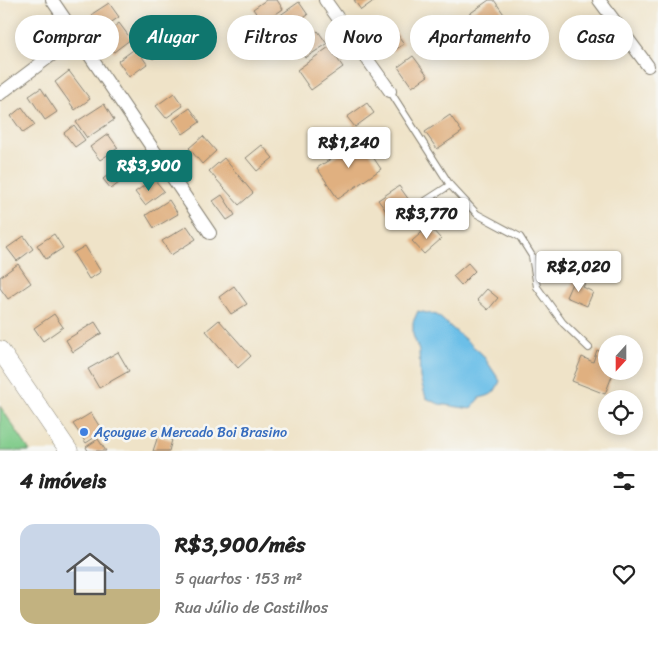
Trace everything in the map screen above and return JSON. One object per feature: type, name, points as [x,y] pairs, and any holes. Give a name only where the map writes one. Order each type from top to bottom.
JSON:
[{"type":"main road","points":[[0,350],[70,451]]},
{"type":"street","points":[[52,0],[62,15]]},
{"type":"street","points":[[325,0],[390,91]]},
{"type":"street","points":[[599,0],[648,66]]},
{"type":"street","points":[[0,94],[45,60]]},
{"type":"street","points":[[93,60],[210,233]]},
{"type":"lane","points":[[390,91],[450,185],[477,214],[520,237],[532,256],[537,287],[563,323],[589,348]]},
{"type":"lane","points":[[399,218],[450,185]]},
{"type":"green space","points":[[0,406],[30,451],[0,451]]},
{"type":"water","points":[[418,311],[437,315],[482,354],[500,381],[492,393],[479,398],[471,409],[439,404],[426,398],[420,378],[419,351],[413,335],[413,322]]},
{"type":"building","points":[[266,0],[277,0],[283,9],[274,15],[257,15],[253,9]]},
{"type":"building","points":[[354,0],[375,0],[361,10]]},
{"type":"building","points":[[489,0],[494,0],[504,15],[468,15]]},
{"type":"building","points":[[299,2],[308,15],[280,15]]},
{"type":"building","points":[[109,3],[118,15],[93,15]]},
{"type":"building","points":[[119,23],[129,36],[129,41],[119,48]]},
{"type":"building","points":[[318,31],[325,41],[325,45],[315,52],[315,33]]},
{"type":"building","points":[[400,38],[404,44],[400,47]]},
{"type":"building","points":[[325,50],[325,60],[338,60],[343,67],[311,90],[297,70],[311,60],[315,60],[315,57]]},
{"type":"building","points":[[129,53],[129,60],[144,60],[147,64],[129,77],[118,61]]},
{"type":"building","points":[[410,58],[410,60],[416,60],[428,76],[412,87],[398,67]]},
{"type":"building","points":[[69,71],[90,99],[75,110],[55,82]]},
{"type":"building","points":[[41,88],[57,112],[45,120],[29,96]]},
{"type":"building","points":[[174,93],[183,106],[166,118],[156,106]]},
{"type":"building","points":[[367,103],[374,113],[355,127],[347,117]]},
{"type":"building","points":[[104,104],[114,120],[87,138],[76,122]]},
{"type":"building","points":[[22,107],[35,125],[23,133],[11,116]]},
{"type":"building","points":[[190,108],[200,122],[183,134],[173,120]]},
{"type":"building","points":[[450,115],[462,132],[437,149],[425,132]]},
{"type":"building","points":[[74,125],[85,140],[75,147],[64,133]]},
{"type":"building","points":[[108,134],[118,148],[100,160],[90,147]]},
{"type":"building","points":[[203,136],[216,151],[202,164],[189,148]]},
{"type":"building","points":[[361,139],[381,169],[338,199],[317,168]]},
{"type":"building","points":[[262,145],[273,158],[257,171],[246,158]]},
{"type":"building","points":[[224,158],[253,193],[239,205],[209,171]]},
{"type":"building","points":[[123,163],[132,173],[111,189],[103,179]]},
{"type":"building","points":[[154,179],[164,191],[145,205],[135,192]]},
{"type":"building","points":[[399,186],[409,200],[389,215],[378,200]]},
{"type":"building","points":[[222,195],[235,215],[227,220],[213,201]]},
{"type":"building","points":[[169,200],[178,214],[154,228],[146,215]]},
{"type":"building","points":[[187,226],[196,239],[171,255],[162,241]]},
{"type":"building","points":[[429,226],[441,239],[424,254],[412,241]]},
{"type":"building","points":[[54,234],[63,248],[46,259],[37,245]]},
{"type":"building","points":[[24,236],[33,249],[17,261],[7,248]]},
{"type":"building","points":[[85,246],[101,272],[89,279],[73,253]]},
{"type":"building","points":[[468,263],[475,271],[461,285],[453,276]]},
{"type":"building","points":[[18,264],[31,283],[8,299],[0,288],[0,277]]},
{"type":"building","points":[[574,279],[585,283],[583,287],[593,292],[587,306],[566,297]]},
{"type":"building","points":[[234,286],[247,304],[231,314],[219,297]]},
{"type":"building","points":[[487,289],[498,298],[488,310],[477,300]]},
{"type":"building","points":[[54,314],[63,327],[43,341],[34,328]]},
{"type":"building","points":[[219,320],[251,356],[238,368],[206,331]]},
{"type":"building","points":[[95,322],[102,333],[73,352],[66,340]]},
{"type":"building","points":[[597,350],[598,380],[610,380],[607,390],[598,391],[572,381],[582,357],[593,362]]},
{"type":"building","points":[[118,352],[129,371],[99,388],[88,369]]},
{"type":"building","points":[[91,413],[103,432],[86,443],[73,424]]},
{"type":"building","points":[[158,436],[172,440],[169,451],[153,451]]},
{"type":"building","points":[[98,439],[106,451],[88,451],[86,447]]},
{"type":"place","name":"Açougue e Mercado Boi Brasino","points":[[84,432]]}]
